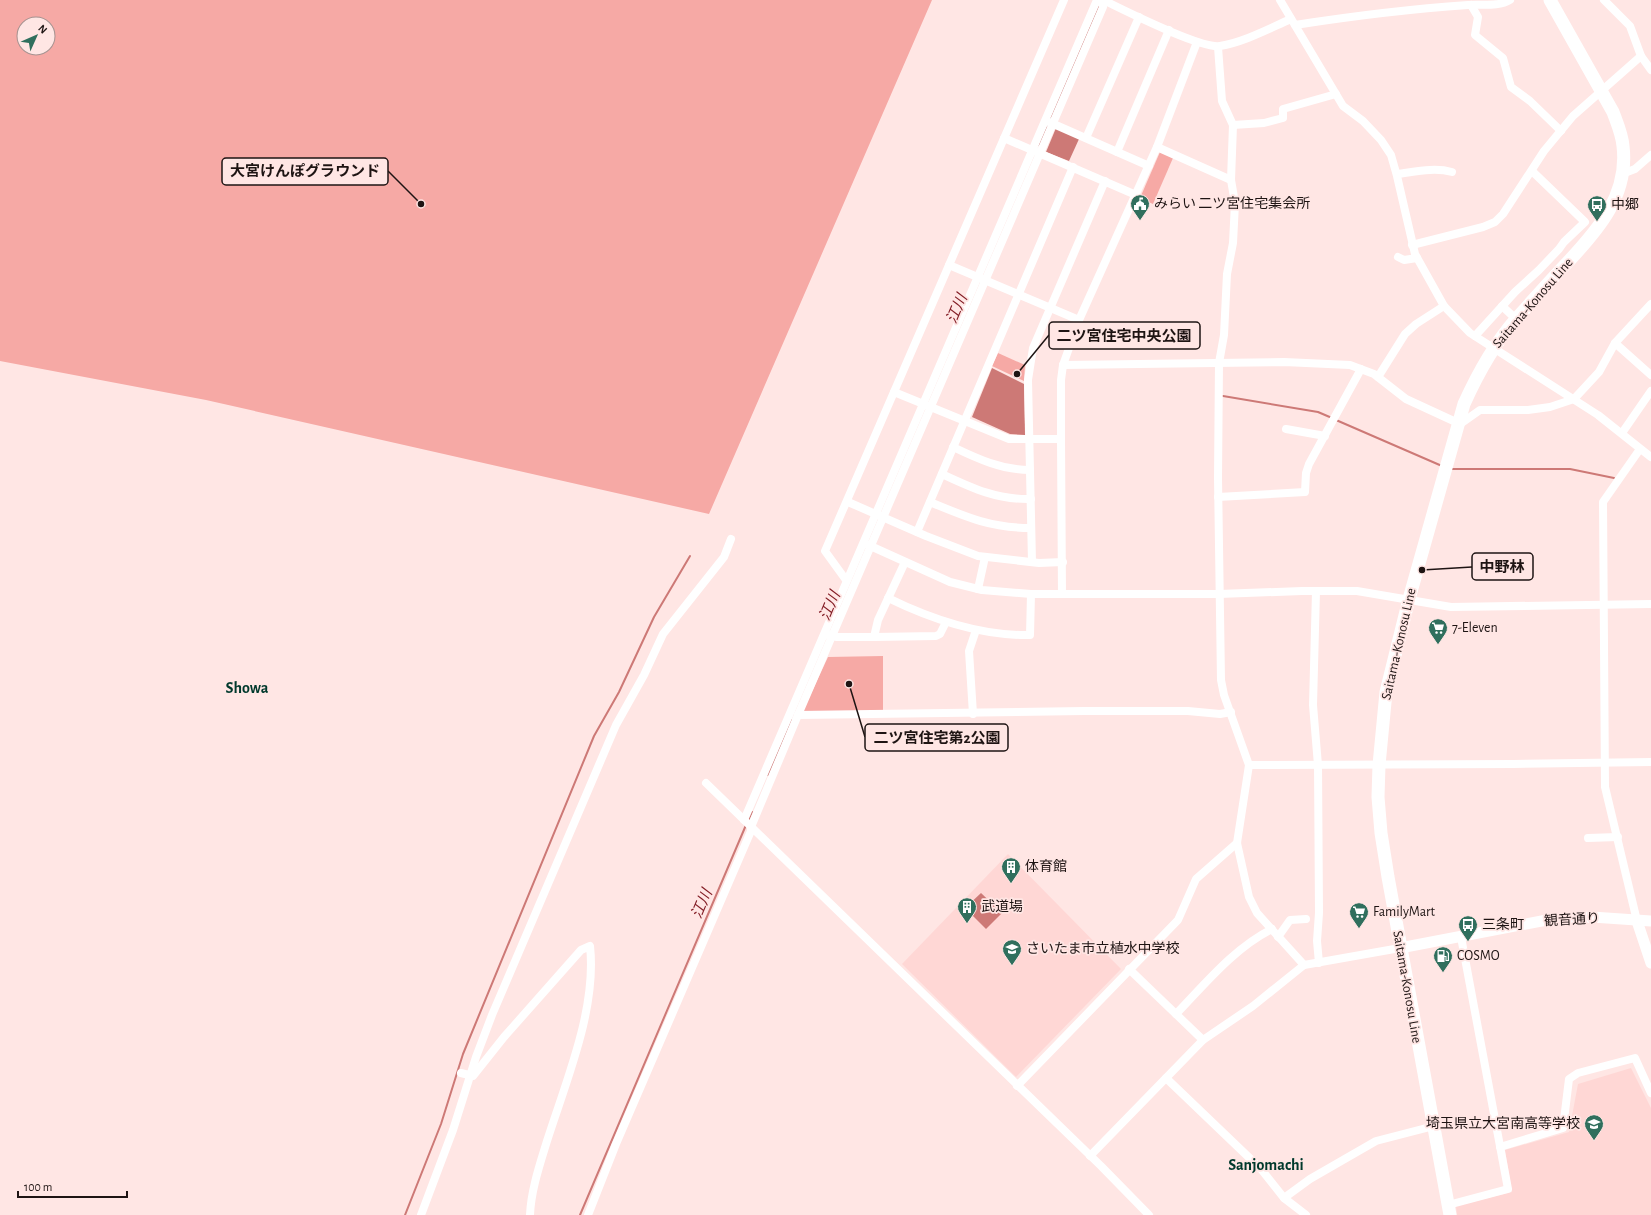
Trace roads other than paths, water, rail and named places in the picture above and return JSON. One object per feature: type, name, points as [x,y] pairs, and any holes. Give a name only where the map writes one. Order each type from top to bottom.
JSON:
[{"type":"main road","name":"Saitama-Konosu Line","points":[[1449,1210],[1400,948],[1381,832],[1378,797],[1379,765],[1386,692],[1409,599],[1458,423],[1472,387],[1493,348],[1516,318],[1599,226],[1615,201],[1622,174],[1624,146],[1613,112],[1550,0]]},
{"type":"street","points":[[846,580],[825,551],[848,502],[949,264],[1064,0]]},
{"type":"street","points":[[1049,122],[1097,0]]},
{"type":"street","points":[[588,1215],[616,1144],[751,831],[747,823],[1049,122],[1103,7],[1102,0]]},
{"type":"street","points":[[1102,0],[1197,42],[1218,47],[1293,22],[1359,15],[1425,4],[1504,4],[1510,0]]},
{"type":"street","points":[[1280,0],[1343,106],[1363,121],[1381,140],[1391,155],[1397,174],[1412,245],[1417,258],[1444,306],[1475,336],[1574,399],[1622,433],[1651,457]]},
{"type":"street","points":[[1604,0],[1630,26],[1641,56],[1651,70]]},
{"type":"street","points":[[1471,5],[1478,17],[1475,35],[1503,58],[1511,87],[1530,101],[1561,131]]},
{"type":"street","points":[[1086,138],[1139,17]]},
{"type":"street","points":[[1117,152],[1169,30]]},
{"type":"street","points":[[1062,594],[1061,380],[1063,365],[1079,320],[1157,147],[1197,42]]},
{"type":"street","points":[[1218,47],[1222,100],[1233,125],[1231,180],[1235,203],[1233,243],[1228,274],[1224,335],[1219,362],[1218,497],[1221,680],[1224,695],[1249,765],[1237,843],[1249,897],[1257,913],[1304,965]]},
{"type":"street","points":[[1412,245],[1483,227],[1495,222],[1532,171],[1544,151],[1573,116],[1641,56]]},
{"type":"street","points":[[1233,125],[1264,123],[1283,118],[1283,109],[1336,94]]},
{"type":"street","points":[[1049,122],[1149,166]]},
{"type":"street","points":[[1004,138],[1136,195]]},
{"type":"street","points":[[1157,147],[1231,180]]},
{"type":"street","points":[[1622,174],[1635,169],[1651,155]]},
{"type":"street","points":[[917,532],[1073,167]]},
{"type":"street","points":[[1397,174],[1425,170],[1445,170],[1452,172]]},
{"type":"street","points":[[1475,336],[1515,292],[1539,270],[1564,242],[1585,222],[1532,171]]},
{"type":"street","points":[[1032,562],[1028,380],[1034,348],[1105,182]]},
{"type":"street","points":[[1398,257],[1404,260],[1417,258]]},
{"type":"street","points":[[949,264],[1079,320]]},
{"type":"street","points":[[1063,365],[1219,362],[1284,362],[1350,365],[1378,377],[1406,399],[1458,423],[1463,422],[1480,410],[1528,410],[1550,407],[1574,399],[1599,372],[1615,343],[1651,304]]},
{"type":"street","points":[[1378,377],[1405,334],[1444,306]]},
{"type":"street","points":[[1502,306],[1516,318]]},
{"type":"street","points":[[1615,343],[1651,375]]},
{"type":"street","points":[[1218,497],[1305,492],[1306,473],[1309,464],[1361,369]]},
{"type":"street","points":[[1622,433],[1651,391]]},
{"type":"street","points":[[894,392],[1009,439],[1061,439]]},
{"type":"street","points":[[1286,429],[1325,436]]},
{"type":"street","points":[[953,447],[1006,469],[1030,470]]},
{"type":"street","points":[[1640,449],[1603,502],[1604,763],[1605,786],[1637,921],[1651,963]]},
{"type":"street","points":[[942,474],[978,490],[999,497],[1017,500],[1030,499]]},
{"type":"street","points":[[848,502],[917,532],[978,556],[1032,562],[1063,562]]},
{"type":"street","points":[[930,502],[982,523],[997,526],[1031,528]]},
{"type":"street","points":[[421,1215],[453,1130],[486,1029],[613,731],[644,675],[663,634],[724,557],[731,539]]},
{"type":"street","points":[[747,823],[798,715],[828,635],[846,580],[867,545]]},
{"type":"street","points":[[867,545],[950,582],[978,589],[1031,594],[1219,594],[1316,591],[1357,592],[1409,599],[1451,607],[1651,604]]},
{"type":"street","points":[[978,589],[985,557]]},
{"type":"street","points":[[874,637],[878,620],[905,562]]},
{"type":"street","points":[[1316,591],[1313,705],[1318,765],[1319,913],[1316,940],[1319,963]]},
{"type":"street","points":[[888,598],[908,608],[946,622],[976,630],[1013,635],[1030,635],[1031,594]]},
{"type":"street","points":[[828,635],[874,637],[936,636],[940,634],[946,622]]},
{"type":"street","points":[[973,714],[969,651],[976,630]]},
{"type":"street","points":[[798,715],[1148,711],[1220,714],[1231,712]]},
{"type":"street","points":[[1249,765],[1651,762]]},
{"type":"street","points":[[706,783],[1149,1215]]},
{"type":"street","points":[[1588,838],[1618,837]]},
{"type":"street","points":[[1017,1086],[1178,920],[1196,879],[1237,843]]},
{"type":"street","name":"観音通り","points":[[1400,948],[1552,919],[1592,917],[1651,921]]},
{"type":"street","points":[[1278,937],[1290,920],[1306,919]]},
{"type":"street","points":[[1176,1014],[1224,964],[1257,937],[1272,929]]},
{"type":"street","points":[[1449,1210],[1508,1189],[1461,937]]},
{"type":"street","points":[[461,1072],[474,1076],[504,1037],[581,950],[590,946],[591,957],[587,1009],[573,1061],[538,1169],[530,1215]]},
{"type":"street","points":[[1090,1156],[1203,1040],[1253,1006],[1304,965],[1400,948]]},
{"type":"street","points":[[1130,969],[1203,1040]]},
{"type":"street","points":[[1500,1147],[1563,1128],[1569,1079],[1578,1072],[1635,1058],[1651,1093]]},
{"type":"street","points":[[1166,1078],[1261,1169],[1296,1212],[1306,1215]]},
{"type":"street","points":[[1284,1198],[1310,1179],[1370,1144],[1434,1126]]},
{"type":"waterway","name":"江川","points":[[1050,119],[1099,7]]},
{"type":"waterway","name":"江川","points":[[1039,145],[1049,123]]},
{"type":"waterway","points":[[1223,396],[1318,412],[1332,418]]},
{"type":"waterway","points":[[1336,420],[1442,466]]},
{"type":"waterway","points":[[1450,469],[1570,469],[1614,478]]},
{"type":"waterway","points":[[405,1215],[441,1124],[463,1054],[594,736],[619,692],[654,617],[690,556]]},
{"type":"waterway","name":"江川","points":[[768,775],[791,720]]},
{"type":"waterway","name":"江川","points":[[748,821],[752,812]]},
{"type":"waterway","name":"江川","points":[[580,1215],[746,825]]},
{"type":"place","name":"大宮けんぽグラウンド","points":[[421,204]]},
{"type":"place","name":"みらい 二ツ宮住宅集会所","points":[[1140,221]]},
{"type":"place","name":"中郷","points":[[1597,222]]},
{"type":"place","name":"二ツ宮住宅中央公園","points":[[1017,374]]},
{"type":"place","name":"中野林","points":[[1422,570]]},
{"type":"place","name":"7-Eleven","points":[[1438,645]]},
{"type":"place","name":"二ツ宮住宅第2公園","points":[[849,684]]},
{"type":"place","name":"体育館","points":[[1011,884]]},
{"type":"place","name":"武道場","points":[[967,924]]},
{"type":"place","name":"FamilyMart","points":[[1359,929]]},
{"type":"place","name":"三条町","points":[[1468,942]]},
{"type":"place","name":"さいたま市立植水中学校","points":[[1012,966]]},
{"type":"place","name":"COSMO","points":[[1443,973]]},
{"type":"place","name":"埼玉県立大宮南高等学校","points":[[1594,1141]]},
{"type":"district","name":"Showa","points":[[247,688]]},
{"type":"district","name":"Sanjomachi","points":[[1266,1165]]}]
